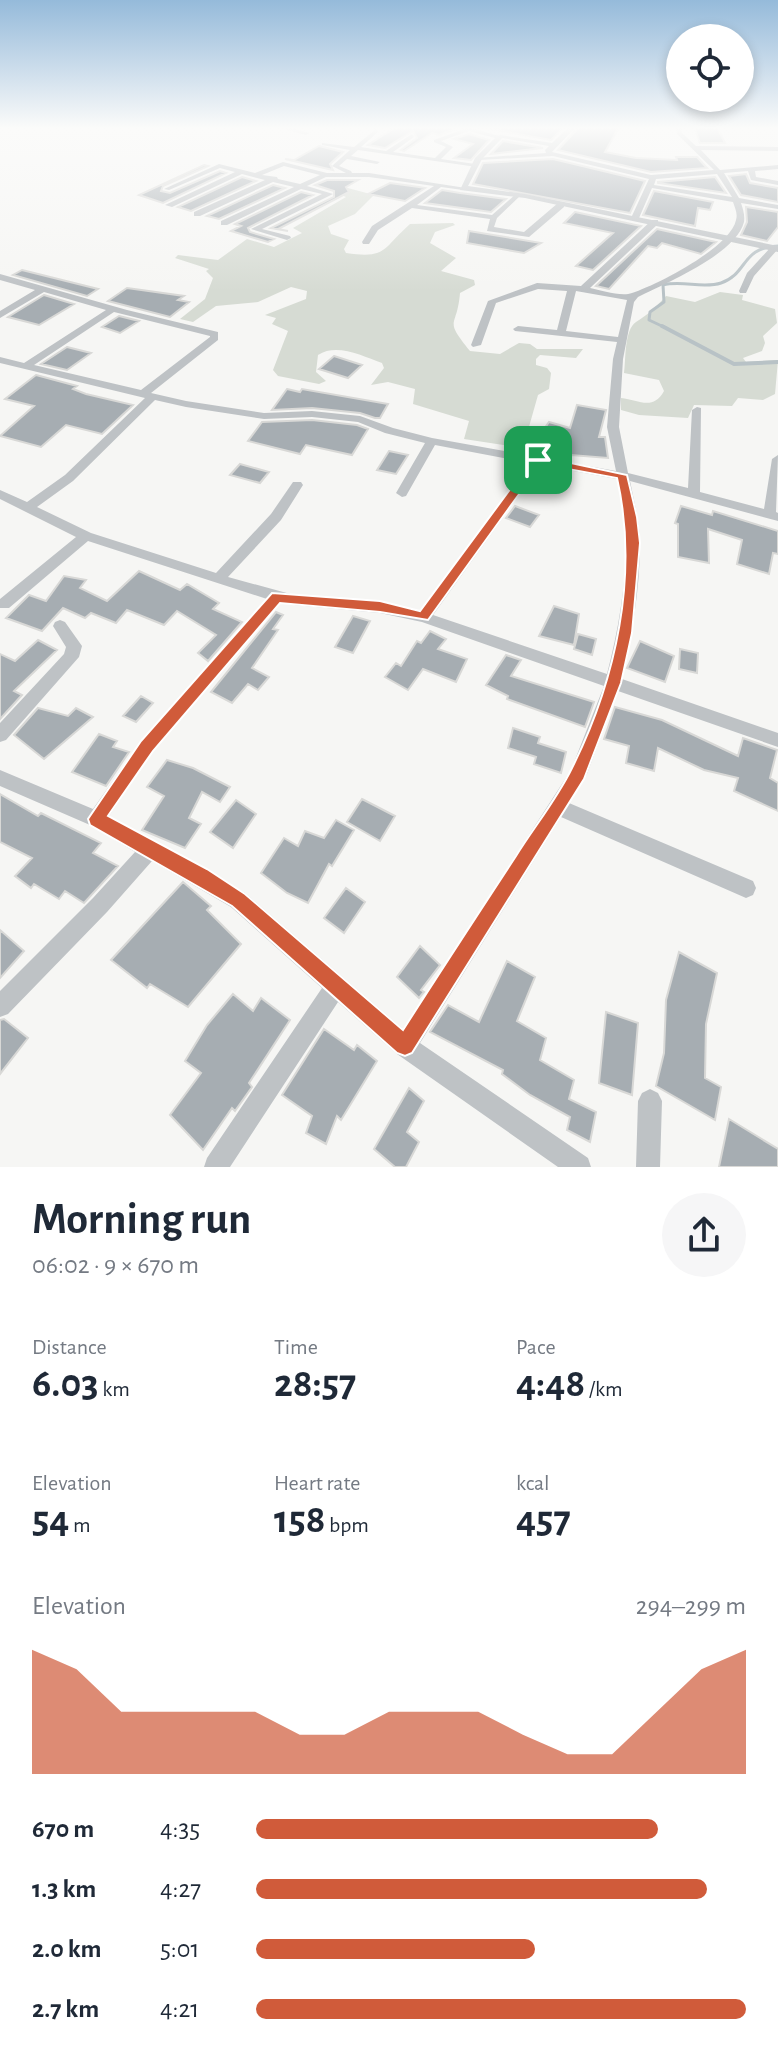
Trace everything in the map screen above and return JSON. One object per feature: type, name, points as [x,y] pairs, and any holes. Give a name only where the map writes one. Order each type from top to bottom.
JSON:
[{"type":"street","points":[[167,189],[183,181]]},
{"type":"street","points":[[169,205],[220,181]]},
{"type":"street","points":[[197,214],[267,181]]},
{"type":"street","points":[[255,229],[329,194],[288,181]]},
{"type":"street","points":[[224,223],[309,181]]},
{"type":"street","points":[[405,181],[518,195],[776,249]]},
{"type":"street","points":[[463,188],[467,181]]},
{"type":"street","points":[[635,218],[652,181]]},
{"type":"street","points":[[476,345],[493,300],[534,286],[583,289],[632,298],[692,266],[730,237],[740,222],[736,201],[726,181]]},
{"type":"street","points":[[366,242],[375,228],[438,186]]},
{"type":"street","points":[[650,186],[778,207]]},
{"type":"street","points":[[518,195],[494,217],[490,230],[523,236],[544,222],[561,205]]},
{"type":"street","points":[[224,201],[253,208]]},
{"type":"street","points":[[411,206],[494,217]]},
{"type":"street","points":[[583,289],[620,252],[633,246],[655,222]]},
{"type":"street","points":[[245,226],[287,238]]},
{"type":"street","points":[[743,291],[750,275],[776,249]]},
{"type":"street","points":[[0,277],[113,309],[213,332],[216,336],[165,373],[69,478],[28,507]]},
{"type":"street","points":[[0,315],[44,288]]},
{"type":"street","points":[[561,333],[572,288]]},
{"type":"street","points":[[405,1046],[453,965],[557,807],[592,742],[613,683],[625,633],[633,543],[631,517],[613,427],[621,340],[632,298]]},
{"type":"street","points":[[0,303],[12,306]]},
{"type":"street","points":[[26,366],[113,309]]},
{"type":"street","points":[[518,329],[621,340]]},
{"type":"street","points":[[0,360],[146,397],[264,416],[312,414],[360,419],[389,431],[432,441],[622,475],[773,516],[778,459]]},
{"type":"street","points":[[694,494],[697,410]]},
{"type":"street","points":[[402,493],[432,441]]},
{"type":"street","points":[[423,617],[538,460]]},
{"type":"street","points":[[218,579],[276,517],[297,485]]},
{"type":"street","points":[[0,494],[86,536],[218,579],[277,597],[380,607],[423,617],[778,740]]},
{"type":"street","points":[[4,604],[86,536]]},
{"type":"street","points":[[96,819],[147,746],[277,597]]},
{"type":"street","points":[[0,735],[71,657],[74,646],[60,626]]},
{"type":"street","points":[[0,778],[96,819],[238,900],[405,1046],[579,1167]]},
{"type":"street","points":[[557,807],[746,888]]},
{"type":"street","points":[[0,1006],[90,916],[150,849]]},
{"type":"street","points":[[216,1167],[336,986]]},
{"type":"street","points":[[648,1167],[650,1101]]},
{"type":"shaded area","points":[[344,187],[374,195],[355,214],[328,226],[331,234],[349,240],[344,249],[346,253],[377,253],[410,224],[455,225],[435,232],[430,243],[456,258],[441,271],[474,280],[475,285],[460,293],[454,323],[470,351],[500,354],[519,343],[530,344],[537,349],[583,349],[576,358],[540,355],[536,359],[536,365],[547,368],[551,373],[549,389],[538,395],[523,448],[464,439],[469,421],[413,404],[415,389],[388,382],[371,385],[384,368],[382,363],[358,354],[333,350],[318,355],[316,372],[326,381],[319,384],[278,376],[273,370],[288,331],[272,324],[276,318],[265,315],[306,299],[307,291],[291,287],[258,302],[216,306],[193,322],[180,319],[205,299],[213,278],[206,271],[209,269],[175,258],[178,255],[218,260],[247,239],[274,247],[302,233],[293,228],[346,197],[332,191]]},
{"type":"shaded area","points":[[720,292],[743,295],[742,300],[775,309],[777,323],[763,336],[765,343],[762,351],[743,358],[746,362],[778,360],[775,394],[763,400],[738,398],[732,406],[694,405],[688,418],[639,415],[621,410],[621,398],[650,403],[664,391],[659,380],[624,373],[627,338],[632,326],[666,296],[695,302]]},
{"type":"building","points":[[168,181],[173,181],[163,186],[161,191],[170,193],[196,181],[208,181],[163,203],[139,195]]},
{"type":"building","points":[[232,181],[255,181],[191,211],[178,207]]},
{"type":"building","points":[[323,181],[355,181],[346,187],[349,192],[278,229],[288,231],[271,228],[334,197],[334,191],[315,185]]},
{"type":"building","points":[[474,181],[645,181],[630,213],[473,184]]},
{"type":"building","points":[[718,181],[726,193],[658,183]]},
{"type":"building","points":[[732,181],[778,188],[778,202],[741,195]]},
{"type":"building","points":[[390,183],[425,188],[405,201],[368,194]]},
{"type":"building","points":[[273,185],[285,188],[219,219],[207,216]]},
{"type":"building","points":[[442,190],[506,199],[491,212],[425,203]]},
{"type":"building","points":[[654,191],[713,202],[710,210],[698,208],[695,226],[643,215]]},
{"type":"building","points":[[301,192],[313,195],[248,228],[250,232],[274,239],[268,242],[231,231],[241,226],[235,224]]},
{"type":"building","points":[[746,207],[778,212],[778,227],[767,241],[741,235],[747,222]]},
{"type":"building","points":[[575,212],[641,226],[593,270],[576,266],[613,233],[564,223]]},
{"type":"building","points":[[657,229],[716,242],[701,254],[662,243],[657,248],[648,246],[609,289],[596,286]]},
{"type":"building","points":[[469,231],[541,243],[524,253],[467,243]]},
{"type":"building","points":[[22,270],[98,289],[87,296],[13,275]]},
{"type":"building","points":[[127,288],[184,296],[178,300],[189,302],[170,317],[108,301]]},
{"type":"building","points":[[44,295],[74,304],[39,325],[8,317]]},
{"type":"building","points":[[119,316],[139,321],[120,333],[102,327]]},
{"type":"building","points":[[67,347],[91,353],[67,370],[41,364]]},
{"type":"building","points":[[334,356],[362,365],[348,378],[319,369]]},
{"type":"building","points":[[36,375],[77,386],[73,389],[86,394],[133,405],[102,434],[66,425],[41,447],[0,436],[34,406],[5,399]]},
{"type":"building","points":[[287,389],[388,404],[380,418],[312,408],[272,410]]},
{"type":"building","points":[[577,405],[606,410],[599,437],[605,437],[608,458],[571,455],[569,460],[529,451],[549,422],[570,428]]},
{"type":"building","points":[[312,420],[368,429],[352,455],[306,445],[300,454],[248,441],[262,422]]},
{"type":"building","points":[[389,451],[408,455],[396,474],[377,470]]},
{"type":"building","points":[[240,464],[269,472],[260,483],[230,475]]},
{"type":"building","points":[[515,506],[539,515],[530,527],[506,518]]},
{"type":"building","points":[[681,506],[712,515],[713,511],[778,531],[778,554],[773,553],[769,574],[737,564],[742,540],[708,529],[709,563],[678,557],[678,524],[675,523]]},
{"type":"building","points":[[139,571],[180,590],[187,584],[219,603],[213,609],[242,622],[208,661],[198,653],[216,635],[177,611],[164,625],[127,610],[116,623],[91,613],[85,618],[63,608],[42,631],[6,618],[29,595],[46,601],[64,576],[86,580],[80,588],[107,601]]},
{"type":"building","points":[[554,606],[579,614],[574,645],[539,636]]},
{"type":"building","points":[[276,612],[283,615],[273,629],[278,630],[252,668],[269,677],[258,690],[248,684],[232,703],[211,692]]},
{"type":"building","points":[[353,616],[370,621],[353,653],[335,647]]},
{"type":"building","points":[[430,631],[446,639],[438,649],[467,659],[456,682],[423,669],[408,690],[385,677],[396,663],[401,666],[417,641],[421,643]]},
{"type":"building","points":[[578,634],[596,639],[592,655],[574,649]]},
{"type":"building","points":[[38,640],[57,650],[14,691],[22,695],[0,719],[0,654],[15,661]]},
{"type":"building","points":[[640,641],[674,656],[665,682],[627,668]]},
{"type":"building","points":[[680,649],[698,653],[697,673],[679,669]]},
{"type":"building","points":[[506,655],[521,660],[511,676],[594,702],[585,727],[507,699],[508,696],[486,685]]},
{"type":"building","points":[[141,696],[153,703],[136,722],[123,716]]},
{"type":"building","points":[[615,707],[662,720],[738,756],[743,738],[777,750],[770,778],[778,783],[778,811],[734,791],[738,778],[704,770],[658,748],[654,771],[626,763],[629,746],[604,739]]},
{"type":"building","points":[[38,708],[68,716],[76,708],[93,717],[44,759],[14,735]]},
{"type":"building","points":[[513,728],[540,737],[538,743],[566,752],[561,773],[534,764],[536,757],[508,748]]},
{"type":"building","points":[[99,734],[117,741],[113,747],[129,752],[106,786],[72,772]]},
{"type":"building","points":[[167,760],[193,768],[230,787],[220,802],[202,792],[189,818],[201,824],[185,848],[142,830],[164,796],[147,787]]},
{"type":"building","points":[[0,794],[38,816],[41,813],[101,843],[93,853],[118,866],[84,903],[65,891],[59,899],[34,884],[31,888],[15,876],[32,858],[0,842]]},
{"type":"building","points":[[362,799],[395,816],[380,841],[347,822]]},
{"type":"building","points":[[236,800],[256,814],[233,848],[210,832]]},
{"type":"building","points":[[336,820],[354,830],[332,866],[329,864],[308,903],[287,893],[261,873],[284,838],[298,846],[305,831],[324,838]]},
{"type":"building","points":[[183,882],[211,906],[207,910],[241,944],[188,1007],[150,984],[147,988],[111,960]]},
{"type":"building","points":[[346,888],[365,902],[344,933],[324,918]]},
{"type":"building","points":[[0,930],[24,951],[0,978]]},
{"type":"building","points":[[420,946],[440,965],[421,990],[424,992],[419,998],[397,977]]},
{"type":"building","points":[[679,952],[717,973],[706,1024],[705,1078],[721,1087],[715,1120],[656,1086],[664,1053],[666,1000]]},
{"type":"building","points":[[507,961],[535,977],[517,1021],[546,1038],[540,1060],[574,1080],[569,1099],[596,1112],[590,1142],[567,1130],[570,1117],[530,1095],[502,1074],[503,1070],[430,1032],[448,1005],[479,1022]]},
{"type":"building","points":[[233,994],[253,1011],[261,998],[290,1020],[249,1083],[252,1087],[235,1111],[232,1108],[203,1150],[170,1115],[201,1073],[185,1061],[207,1025]]},
{"type":"building","points":[[606,1012],[638,1023],[632,1095],[599,1083]]},
{"type":"building","points":[[4,1019],[28,1038],[0,1074],[0,1020]]},
{"type":"building","points":[[324,1029],[354,1050],[357,1045],[377,1061],[341,1120],[337,1116],[326,1144],[306,1133],[312,1116],[282,1095]]},
{"type":"building","points":[[409,1088],[424,1101],[407,1132],[419,1142],[406,1167],[395,1167],[374,1149]]},
{"type":"building","points":[[729,1119],[778,1149],[778,1167],[719,1167]]},
{"type":"waterway","points":[[664,327],[649,320],[650,312],[664,302],[663,285],[721,283],[736,274],[757,251],[778,246]]},
{"type":"waterway","points":[[664,327],[734,364],[778,362]]},
{"type":"route","points":[[538,460],[622,475],[633,543],[625,633],[613,683],[578,774],[540,837],[453,965],[405,1046],[238,900],[201,876],[96,819],[147,746],[277,597],[380,607],[423,617],[538,460]]}]
